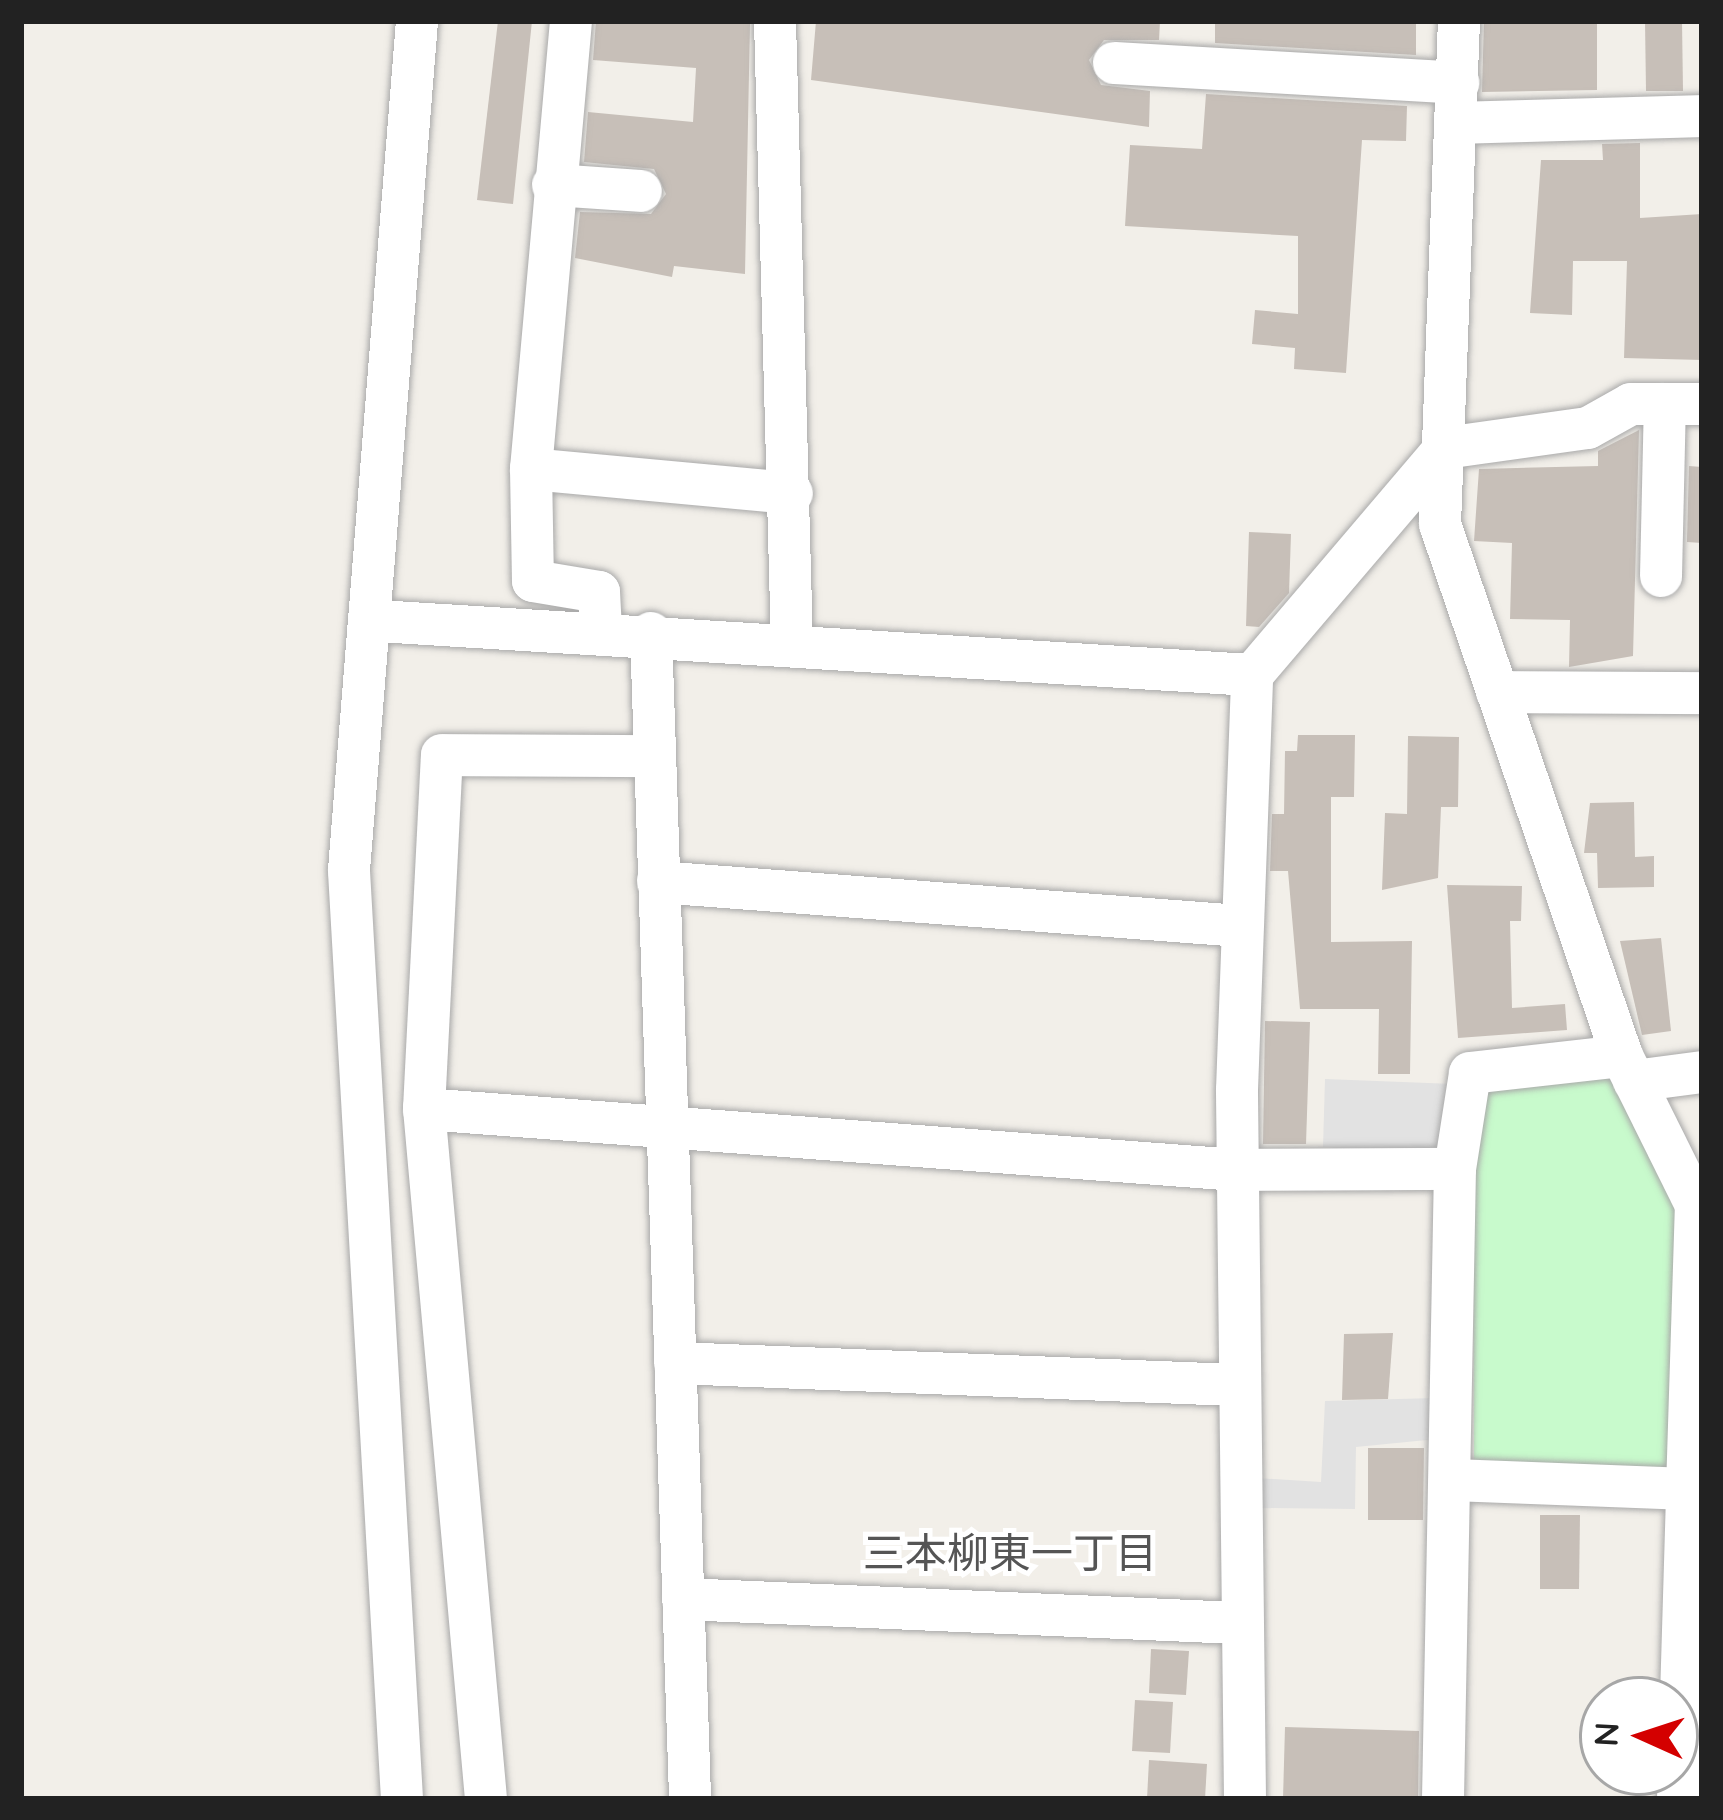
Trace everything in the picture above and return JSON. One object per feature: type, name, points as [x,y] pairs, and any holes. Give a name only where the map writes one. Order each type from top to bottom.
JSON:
[{"type":"street","points":[[402,1799],[349,871],[378,621],[417,21]]},
{"type":"street","points":[[571,21],[530,469],[533,581],[598,592],[601,631]]},
{"type":"street","points":[[775,21],[792,493],[792,644]]},
{"type":"street","points":[[1459,21],[1440,524],[1628,1069],[1696,1205],[1695,1489],[1678,1799]]},
{"type":"street","points":[[1114,63],[1458,103],[1702,116]]},
{"type":"street","points":[[553,184],[641,190]]},
{"type":"street","points":[[1245,1799],[1236,1385],[1241,926],[1252,675],[1444,448],[1683,404],[1661,576]]},
{"type":"street","points":[[530,469],[792,493]]},
{"type":"street","points":[[378,621],[651,633],[1252,675]]},
{"type":"street","points":[[651,633],[647,756],[658,882],[690,1799]]},
{"type":"street","points":[[1497,692],[1702,693]]},
{"type":"street","points":[[486,1799],[424,1109],[442,755],[647,756]]},
{"type":"street","points":[[658,882],[1241,926]]},
{"type":"street","points":[[1443,1799],[1454,1480],[1455,1169],[1470,1073],[1702,1072]]},
{"type":"street","points":[[424,1109],[1238,1170],[1455,1169]]},
{"type":"street","points":[[675,1363],[1236,1385]]},
{"type":"street","points":[[1454,1480],[1695,1489]]},
{"type":"street","points":[[682,1599],[1238,1623]]},
{"type":"green space","points":[[1609,1070],[1681,1205],[1673,1470],[1474,1462],[1473,1167],[1488,1088]]},
{"type":"shaded area","points":[[1325,1079],[1454,1084],[1444,1155],[1323,1147]]},
{"type":"shaded area","points":[[1435,1398],[1437,1439],[1356,1447],[1355,1509],[1258,1508],[1256,1478],[1321,1482],[1325,1401]]},
{"type":"building","points":[[498,21],[532,21],[513,204],[477,200]]},
{"type":"building","points":[[596,21],[750,23],[745,274],[674,266],[672,277],[575,258],[580,212],[651,214],[666,194],[654,169],[584,162],[588,112],[693,122],[696,68],[593,60]]},
{"type":"building","points":[[816,21],[1160,21],[1159,40],[1104,40],[1089,60],[1101,85],[1150,91],[1149,127],[811,80]]},
{"type":"building","points":[[1215,21],[1416,21],[1416,55],[1215,43]]},
{"type":"building","points":[[1484,21],[1597,21],[1597,90],[1482,92]]},
{"type":"building","points":[[1645,21],[1682,21],[1683,91],[1646,91]]},
{"type":"building","points":[[1206,94],[1407,106],[1406,141],[1362,140],[1346,373],[1294,369],[1295,348],[1252,344],[1255,310],[1298,314],[1298,236],[1125,226],[1130,145],[1202,149]]},
{"type":"building","points":[[1640,143],[1640,218],[1702,214],[1702,360],[1624,358],[1627,261],[1573,261],[1572,315],[1530,313],[1541,160],[1603,160],[1602,144]]},
{"type":"building","points":[[1639,430],[1633,656],[1569,667],[1570,620],[1510,619],[1512,543],[1474,541],[1479,469],[1598,466],[1598,451]]},
{"type":"building","points":[[1689,466],[1702,467],[1702,543],[1687,542]]},
{"type":"building","points":[[1249,532],[1291,534],[1289,593],[1259,627],[1246,626]]},
{"type":"building","points":[[1298,735],[1355,735],[1354,797],[1331,797],[1331,942],[1412,941],[1410,1074],[1378,1074],[1379,1009],[1300,1009],[1288,871],[1270,871],[1272,814],[1284,814],[1285,751],[1297,751]]},
{"type":"building","points":[[1408,736],[1459,737],[1458,807],[1441,807],[1438,878],[1382,890],[1385,813],[1407,814]]},
{"type":"building","points":[[1634,802],[1635,857],[1654,856],[1654,887],[1598,888],[1597,853],[1584,853],[1590,803]]},
{"type":"building","points":[[1447,885],[1522,886],[1521,921],[1510,921],[1512,1008],[1565,1004],[1567,1030],[1458,1038]]},
{"type":"building","points":[[1661,938],[1671,1031],[1642,1035],[1620,941]]},
{"type":"building","points":[[1265,1021],[1310,1022],[1306,1144],[1263,1144]]},
{"type":"building","points":[[1393,1333],[1388,1399],[1342,1400],[1344,1334]]},
{"type":"building","points":[[1368,1448],[1424,1448],[1423,1520],[1368,1520]]},
{"type":"building","points":[[1540,1515],[1580,1515],[1579,1589],[1540,1589]]},
{"type":"building","points":[[1151,1649],[1189,1651],[1186,1695],[1149,1693]]},
{"type":"building","points":[[1135,1700],[1173,1702],[1170,1753],[1132,1751]]},
{"type":"building","points":[[1285,1727],[1419,1731],[1418,1799],[1283,1799]]},
{"type":"building","points":[[1149,1760],[1207,1764],[1205,1799],[1147,1799]]},
{"type":"district","name":"三本柳東一丁目","points":[[1010,1553]]}]
